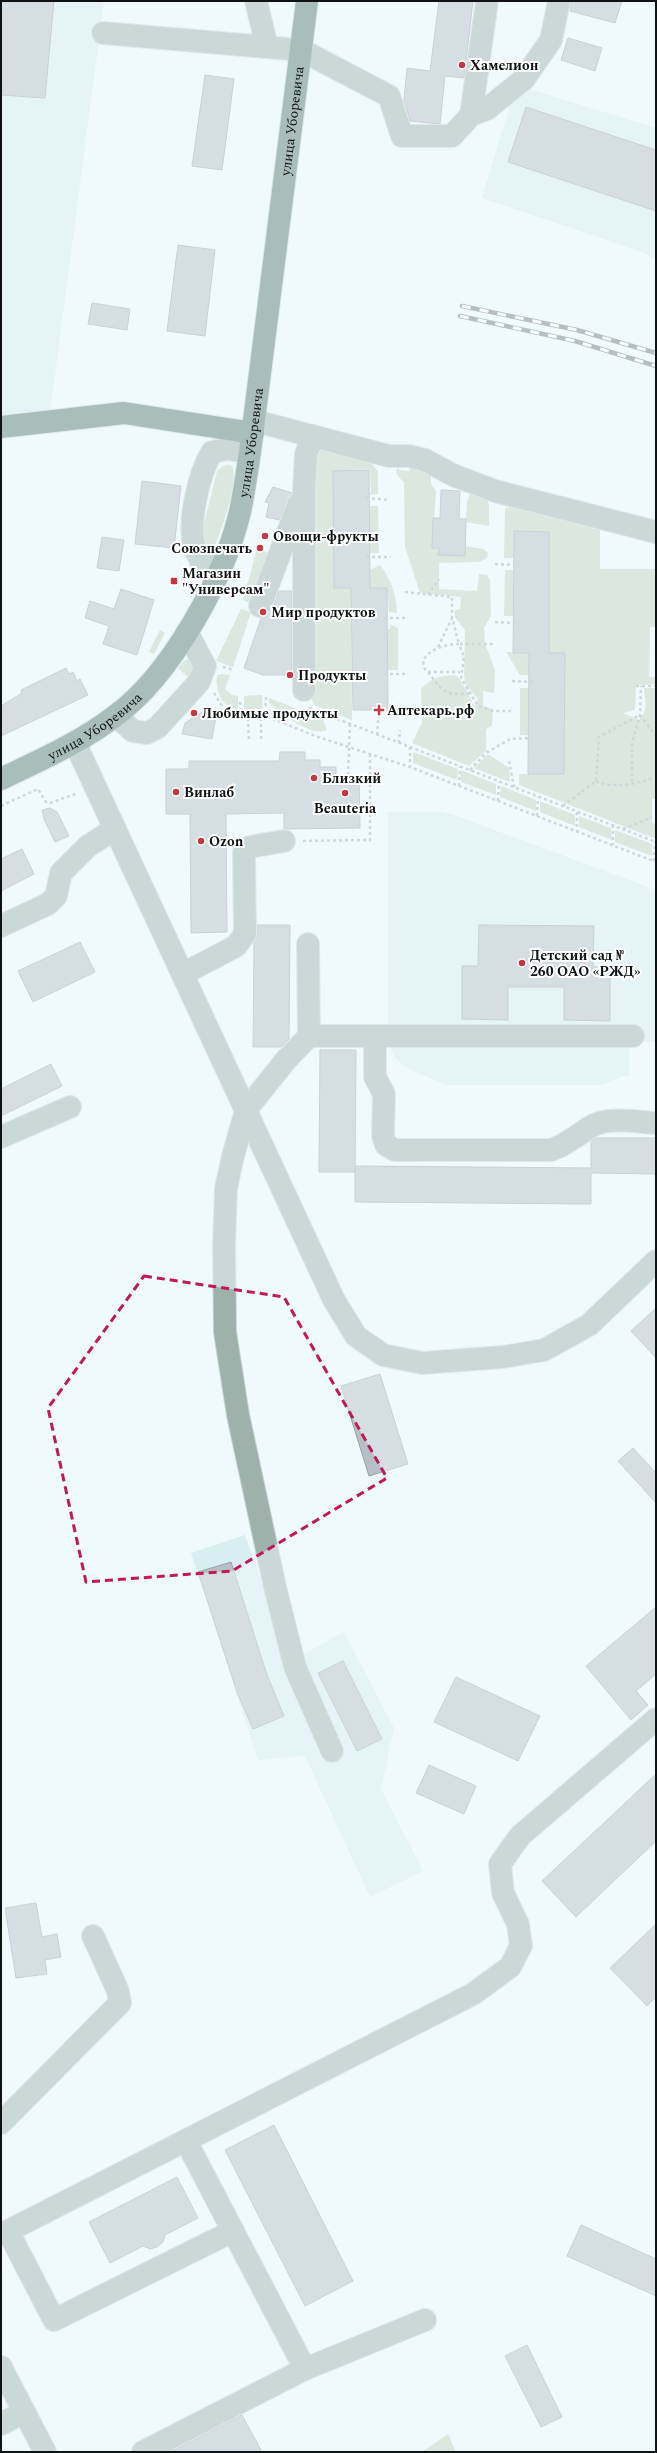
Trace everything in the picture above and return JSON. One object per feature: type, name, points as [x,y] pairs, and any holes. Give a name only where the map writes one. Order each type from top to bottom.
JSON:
[{"type":"main road","name":"улица Уборевича","points":[[1,779],[75,743],[116,716],[142,693],[170,658],[187,632],[220,568],[240,513],[252,435],[307,1]]},
{"type":"main road","points":[[1,427],[124,413],[252,435]]},
{"type":"street","points":[[256,1],[267,47]]},
{"type":"street","points":[[471,115],[487,1]]},
{"type":"street","points":[[103,33],[301,50],[389,96],[402,136],[452,136],[471,115],[487,109],[524,79],[551,40],[559,1]]},
{"type":"street","points":[[220,568],[201,562],[194,545],[192,522],[204,465],[212,452],[227,449],[252,435],[312,437],[390,456],[409,456],[425,460],[453,475],[495,491],[656,532]]},
{"type":"street","points":[[304,698],[304,489],[306,454],[312,437]]},
{"type":"street","points":[[260,606],[304,489]]},
{"type":"street","points":[[116,716],[133,731],[147,733],[157,728],[199,682],[205,666],[187,632]]},
{"type":"street","points":[[75,743],[334,1300],[356,1336],[383,1354],[422,1363],[503,1357],[544,1350],[589,1325],[656,1261]]},
{"type":"street","points":[[1,926],[48,904],[56,896],[61,873],[88,846],[115,830]]},
{"type":"street","points":[[183,974],[236,946],[245,934],[244,852],[250,847],[291,841]]},
{"type":"street","points":[[308,944],[309,1036],[286,1060],[246,1110],[226,1188],[224,1245],[226,1332],[238,1415],[275,1587],[291,1652],[295,1667],[332,1751]]},
{"type":"street","points":[[309,1036],[633,1036]]},
{"type":"street","points":[[375,1036],[374,1077],[384,1094],[383,1136],[386,1145],[395,1150],[551,1150],[562,1146],[594,1125],[605,1122],[656,1123]]},
{"type":"street","points":[[1,1137],[70,1107]]},
{"type":"street","points":[[234,2231],[54,2320],[8,2231],[473,1994],[510,1967],[521,1946],[518,1924],[503,1893],[500,1864],[520,1836],[656,1719]]},
{"type":"street","points":[[1,2123],[120,2003],[118,1991],[93,1936]]},
{"type":"street","points":[[186,2141],[305,2368]]},
{"type":"street","points":[[143,2452],[305,2368],[426,2320]]},
{"type":"street","points":[[1,2367],[45,2452]]},
{"type":"street","points":[[1,2424],[24,2412]]},
{"type":"path","points":[[366,498],[390,500]]},
{"type":"path","points":[[366,557],[391,557]]},
{"type":"path","points":[[496,564],[517,565]]},
{"type":"path","points":[[428,595],[439,578]]},
{"type":"path","points":[[405,592],[452,597],[452,617],[464,657],[460,672],[465,687],[482,709],[511,711]]},
{"type":"path","points":[[452,617],[438,646],[429,653],[424,667],[444,692],[458,695],[470,694]]},
{"type":"path","points":[[384,618],[405,618]]},
{"type":"path","points":[[496,622],[517,623]]},
{"type":"path","points":[[438,646],[459,644],[495,644]]},
{"type":"path","points":[[427,672],[460,672]]},
{"type":"path","points":[[384,674],[406,674]]},
{"type":"path","points":[[512,681],[533,682]]},
{"type":"path","points":[[199,682],[210,688],[229,717],[266,718],[370,753],[655,861],[655,842],[350,724],[304,698]]},
{"type":"path","points":[[636,686],[656,686]]},
{"type":"path","points":[[632,782],[632,744],[640,714],[641,686]]},
{"type":"path","points":[[266,697],[266,718]]},
{"type":"path","points":[[240,702],[241,718]]},
{"type":"path","points":[[377,735],[379,710]]},
{"type":"path","points":[[640,714],[656,736]]},
{"type":"path","points":[[563,806],[596,781],[599,737],[640,714]]},
{"type":"path","points":[[248,718],[249,741]]},
{"type":"path","points":[[261,718],[261,741]]},
{"type":"path","points":[[348,775],[350,724]]},
{"type":"path","points":[[399,743],[400,730]]},
{"type":"path","points":[[470,770],[486,753],[510,739],[532,738]]},
{"type":"path","points":[[410,747],[410,767]]},
{"type":"path","points":[[291,841],[370,840],[370,753]]},
{"type":"path","points":[[510,762],[514,787]]},
{"type":"path","points":[[459,786],[460,766]]},
{"type":"path","points":[[596,781],[609,786],[656,776]]},
{"type":"path","points":[[498,801],[499,782]]},
{"type":"path","points":[[1,806],[38,789],[46,802],[56,803],[95,786]]},
{"type":"path","points":[[537,816],[538,797]]},
{"type":"path","points":[[577,812],[577,832]]},
{"type":"path","points":[[623,829],[652,817]]},
{"type":"path","points":[[613,826],[613,845]]},
{"type":"highlighted area","points":[[144,1276],[284,1297],[387,1478],[232,1571],[86,1582],[48,1408]]},
{"type":"shaded area","points":[[1,1],[104,1],[49,421],[1,417]]},
{"type":"shaded area","points":[[516,85],[656,128],[656,260],[642,252],[482,198]]},
{"type":"shaded area","name":"Детский сад № 260 ОАО «РЖД»","points":[[388,812],[441,812],[454,815],[656,890],[656,1042],[629,1042],[629,1076],[623,1076],[602,1085],[447,1085],[410,1070],[396,1059],[388,1043]]},
{"type":"shaded area","points":[[245,1535],[291,1661],[344,1632],[394,1728],[381,1789],[423,1871],[370,1897],[305,1756],[258,1760],[191,1553]]},
{"type":"green space","points":[[320,448],[371,463],[378,471],[378,494],[367,495],[367,492],[371,492],[370,469],[333,471],[334,588],[351,588],[352,720],[314,705],[312,700],[312,456]]},
{"type":"green space","points":[[410,465],[431,474],[431,484],[436,491],[432,547],[439,548],[439,555],[465,556],[465,546],[484,549],[488,553],[487,558],[479,562],[439,563],[439,589],[477,591],[479,574],[487,575],[490,580],[491,616],[484,628],[485,644],[495,670],[494,693],[483,691],[483,706],[493,709],[492,726],[486,729],[486,751],[469,766],[412,743],[422,723],[421,689],[429,682],[442,676],[457,676],[472,701],[474,708],[478,699],[466,685],[464,676],[465,630],[455,617],[455,610],[460,609],[461,597],[420,593],[405,547],[404,482],[397,474],[397,469],[398,467],[399,470],[409,471]]},
{"type":"green space","points":[[223,466],[232,466],[234,474],[233,485],[227,512],[210,559],[199,544],[217,471]]},
{"type":"green space","points":[[471,491],[486,495],[489,505],[489,526],[466,522],[467,501]]},
{"type":"green space","points":[[370,506],[378,506],[379,553],[370,553]]},
{"type":"green space","points":[[511,506],[600,530],[600,569],[656,569],[656,627],[650,627],[649,677],[656,677],[656,684],[636,685],[635,710],[623,713],[639,720],[645,708],[644,688],[656,688],[656,799],[652,799],[652,822],[656,825],[656,839],[519,785],[519,774],[564,774],[565,653],[549,653],[549,532],[514,531],[513,558],[504,558],[505,509]]},
{"type":"green space","points":[[257,549],[273,554],[257,606],[243,600]]},
{"type":"green space","points":[[380,565],[387,575],[392,587],[396,600],[397,613],[389,612],[387,588],[370,588],[370,570]]},
{"type":"green space","points":[[505,570],[513,570],[513,616],[504,616]]},
{"type":"green space","points":[[241,609],[251,612],[233,667],[216,661]]},
{"type":"green space","points":[[390,624],[398,628],[398,670],[388,670],[388,629],[390,629]]},
{"type":"green space","points":[[160,630],[165,633],[154,654],[149,652]]},
{"type":"green space","points":[[506,652],[529,653],[529,675],[520,675]]},
{"type":"green space","points":[[189,659],[198,664],[189,678],[178,668],[185,660]]},
{"type":"green space","points":[[217,675],[230,675],[225,689],[232,695],[238,696],[238,709],[227,705],[220,697],[217,686]]},
{"type":"green space","points":[[520,688],[529,688],[529,735],[520,735]]},
{"type":"green space","points":[[262,695],[263,714],[244,714],[244,696]]},
{"type":"green space","points":[[269,698],[323,719],[327,730],[312,730],[296,723],[269,703]]},
{"type":"green space","points":[[413,752],[458,769],[457,780],[413,763]]},
{"type":"green space","points":[[488,754],[509,768],[510,782],[474,768]]},
{"type":"green space","points":[[461,770],[496,784],[496,795],[461,782]]},
{"type":"green space","points":[[501,786],[536,800],[536,811],[500,797]]},
{"type":"green space","points":[[540,801],[575,815],[575,826],[540,812]]},
{"type":"green space","points":[[579,816],[611,828],[612,840],[579,827]]},
{"type":"green space","points":[[615,830],[652,844],[652,856],[615,842]]},
{"type":"green space","points":[[448,2434],[456,2452],[422,2452]]},
{"type":"building","points":[[1,1],[54,1],[45,98],[1,95]]},
{"type":"building","points":[[439,1],[473,1],[464,78],[445,76],[440,124],[410,121],[404,100],[407,68],[430,71]]},
{"type":"building","points":[[571,1],[622,1],[615,23],[570,11]]},
{"type":"building","points":[[568,38],[602,48],[595,71],[561,60]]},
{"type":"building","points":[[205,75],[234,79],[222,170],[192,166]]},
{"type":"building","points":[[526,107],[656,150],[656,211],[508,162]]},
{"type":"building","points":[[178,245],[215,250],[205,336],[167,331]]},
{"type":"building","points":[[92,303],[130,309],[127,330],[88,324]]},
{"type":"building","points":[[369,470],[370,588],[387,588],[388,710],[353,710],[351,588],[334,588],[333,471]]},
{"type":"building","points":[[142,481],[181,486],[174,548],[135,544]]},
{"type":"building","points":[[273,487],[292,493],[279,520],[266,517],[269,503],[265,502]]},
{"type":"building","points":[[441,490],[460,491],[459,519],[466,519],[465,556],[438,555],[439,548],[432,548],[433,518],[440,518]]},
{"type":"building","points":[[514,531],[549,532],[549,653],[565,653],[564,774],[528,774],[529,653],[513,653]]},
{"type":"building","points":[[102,537],[124,540],[119,571],[97,568]]},
{"type":"building","points":[[121,589],[154,600],[137,655],[103,644],[109,626],[85,618],[90,601],[114,609]]},
{"type":"building","points":[[279,591],[292,591],[292,675],[263,675],[244,668],[261,618],[268,616],[272,611]]},
{"type":"building","points":[[66,668],[69,674],[73,672],[77,681],[80,679],[88,695],[1,736],[1,706],[22,693],[21,690]]},
{"type":"building","points":[[207,709],[217,711],[212,739],[182,734],[185,723]]},
{"type":"building","points":[[280,752],[305,752],[305,760],[320,760],[320,767],[336,767],[336,775],[359,775],[360,828],[284,829],[284,813],[226,814],[227,932],[191,933],[190,814],[166,814],[166,769],[189,769],[189,761],[279,761]]},
{"type":"building","points":[[50,808],[57,812],[69,836],[55,842],[44,819],[42,810]]},
{"type":"building","points":[[22,849],[34,874],[1,891],[1,859]]},
{"type":"building","points":[[257,925],[290,925],[289,1039],[281,1047],[253,1047],[254,943],[257,934]]},
{"type":"building","points":[[479,925],[594,926],[593,967],[610,967],[610,1021],[564,1020],[564,987],[508,987],[508,1020],[462,1019],[462,966],[478,966]]},
{"type":"building","points":[[80,942],[95,972],[33,1002],[18,971]]},
{"type":"building","points":[[320,1050],[356,1050],[355,1172],[319,1172]]},
{"type":"building","points":[[51,1064],[62,1086],[1,1116],[1,1089]]},
{"type":"building","points":[[597,1138],[656,1138],[656,1174],[591,1173],[591,1204],[355,1202],[355,1166],[591,1168],[591,1141]]},
{"type":"building","points":[[656,1308],[656,1358],[631,1331]]},
{"type":"building","points":[[380,1374],[408,1464],[369,1476],[341,1386]]},
{"type":"building","points":[[633,1448],[656,1473],[656,1503],[618,1461]]},
{"type":"building","points":[[231,1562],[267,1675],[284,1716],[253,1729],[238,1695],[198,1572]]},
{"type":"building","points":[[656,1607],[656,1674],[636,1691],[648,1705],[631,1720],[586,1666]]},
{"type":"building","points":[[343,1661],[382,1739],[357,1751],[318,1673]]},
{"type":"building","points":[[456,1677],[540,1716],[518,1761],[434,1722]]},
{"type":"building","points":[[429,1765],[476,1786],[464,1814],[416,1793]]},
{"type":"building","points":[[656,1774],[656,1841],[576,1917],[542,1881]]},
{"type":"building","points":[[36,1903],[42,1937],[57,1934],[61,1957],[45,1960],[47,1974],[16,1978],[5,1908]]},
{"type":"building","points":[[656,1924],[656,1997],[647,2006],[610,1968]]},
{"type":"building","points":[[274,2125],[353,2281],[305,2306],[225,2150]]},
{"type":"building","points":[[177,2177],[198,2218],[165,2235],[163,2242],[157,2247],[150,2249],[143,2246],[110,2263],[89,2222]]},
{"type":"building","points":[[581,2225],[656,2259],[656,2296],[567,2256]]},
{"type":"building","points":[[527,2345],[562,2417],[541,2427],[505,2356]]},
{"type":"building","points":[[242,2415],[262,2452],[170,2452]]},
{"type":"railway","points":[[462,306],[577,330],[656,353]]},
{"type":"railway","points":[[460,316],[575,341],[656,366]]},
{"type":"place","name":"Хамелион","points":[[462,65]]},
{"type":"place","name":"Овощи-фрукты","points":[[265,536]]},
{"type":"place","name":"Союзпечать","points":[[260,548]]},
{"type":"place","name":"Магазин \"Универсам\"","points":[[174,581]]},
{"type":"place","name":"Мир продуктов","points":[[263,612]]},
{"type":"place","name":"Продукты","points":[[290,675]]},
{"type":"place","name":"Аптекарь.рф","points":[[379,710]]},
{"type":"place","name":"Любимые продукты","points":[[194,713]]},
{"type":"place","name":"Близкий","points":[[314,778]]},
{"type":"place","name":"Винлаб","points":[[176,792]]},
{"type":"place","name":"Beauteria","points":[[345,793]]},
{"type":"place","name":"Ozon","points":[[201,841]]},
{"type":"place","name":"Детский сад № 260 ОАО «РЖД»","points":[[522,963]]}]
